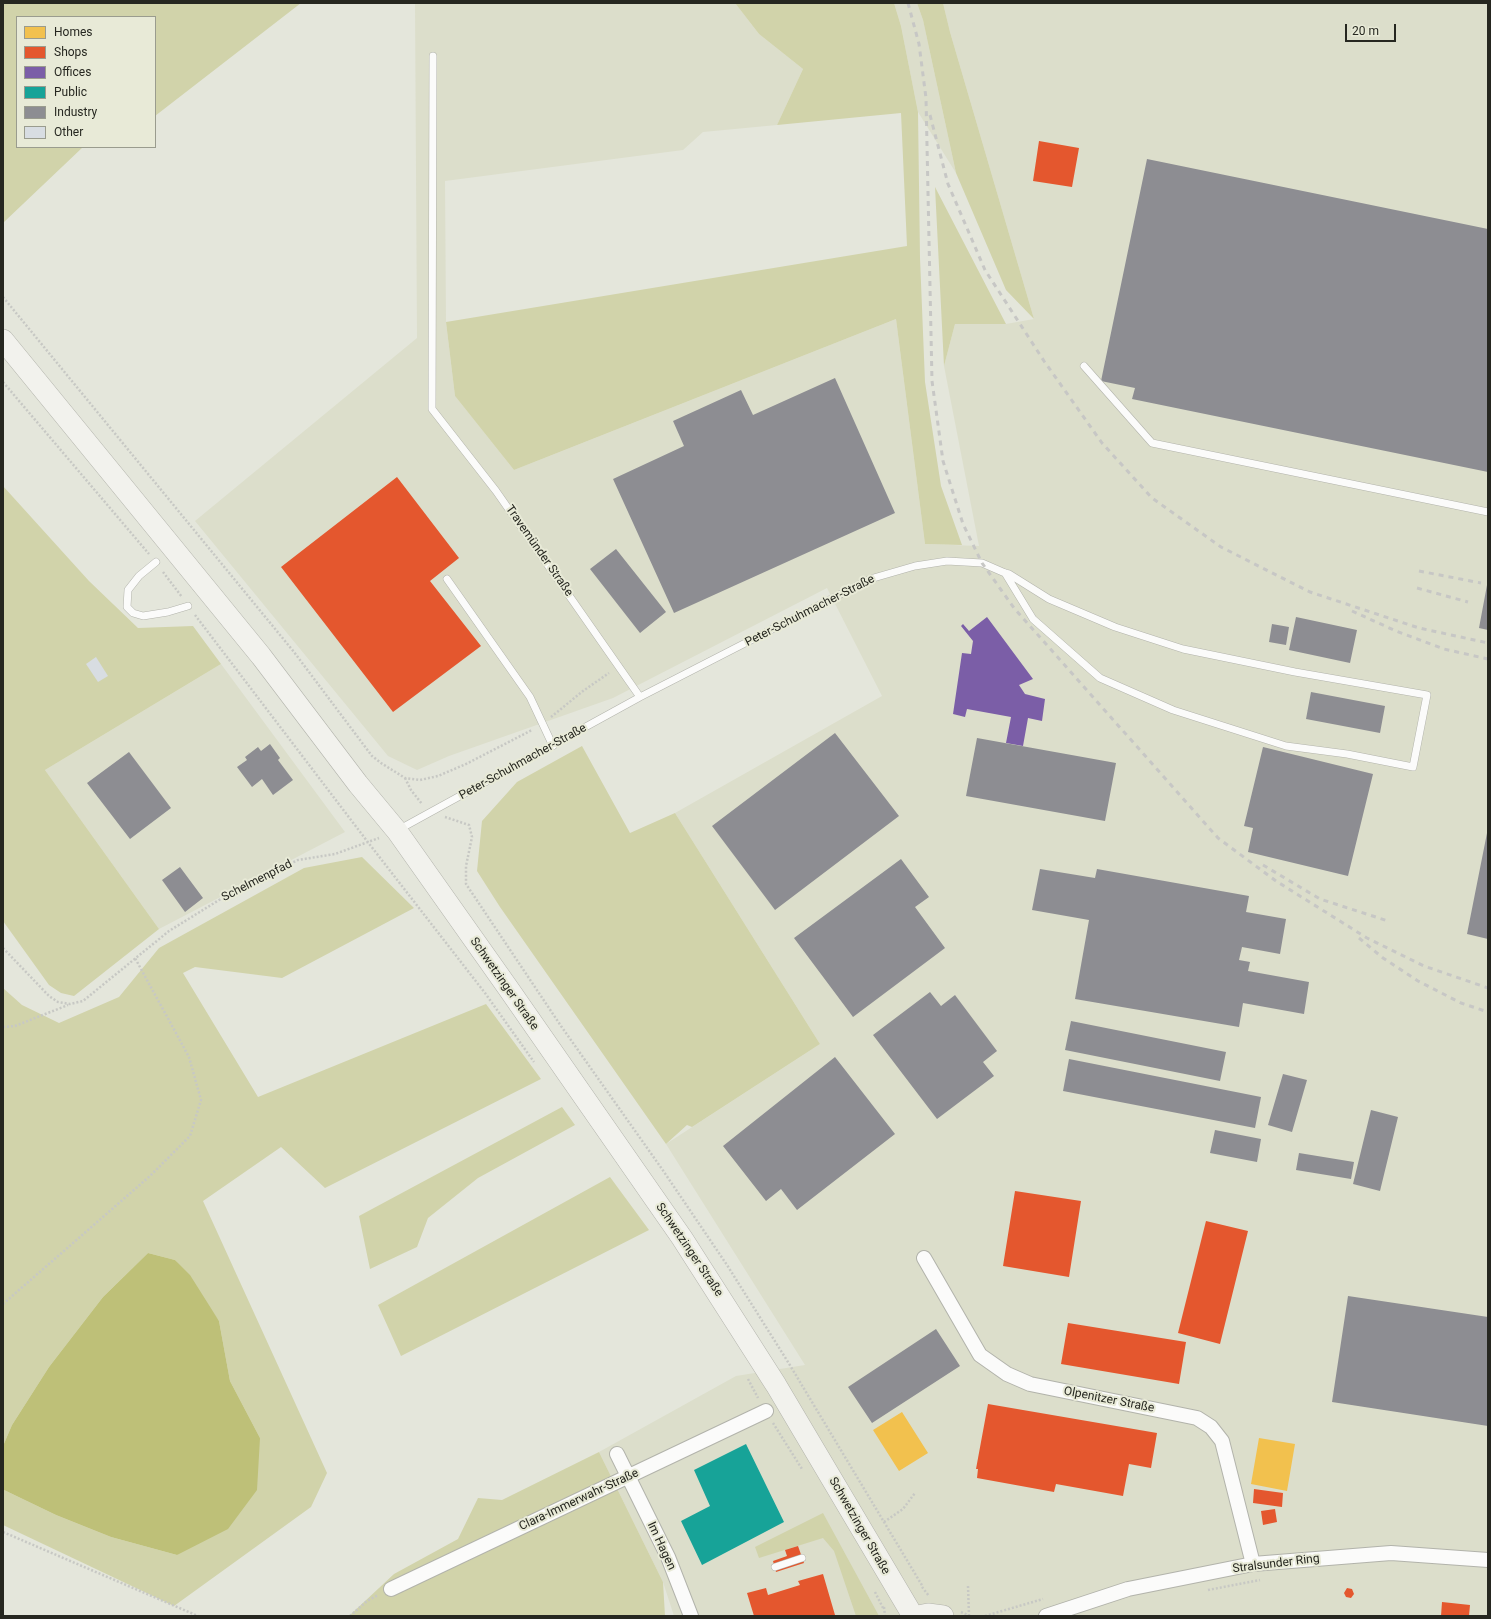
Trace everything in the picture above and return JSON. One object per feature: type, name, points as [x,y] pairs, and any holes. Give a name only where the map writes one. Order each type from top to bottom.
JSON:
[{"type":"main road","name":"Schwetzinger Straße","points":[[3,340],[261,656],[358,784],[396,831],[508,988],[682,1238],[776,1385],[913,1616]]},
{"type":"main road","points":[[918,1616],[928,1614],[942,1616]]},
{"type":"street","name":"Olpenitzer Straße","points":[[924,1258],[980,1355],[1007,1374],[1030,1384],[1197,1418],[1211,1428],[1222,1441],[1253,1564]]},
{"type":"street","name":"Clara-Immerwahr-Straße","points":[[391,1589],[766,1411]]},
{"type":"street","name":"Im Hagen","points":[[617,1454],[668,1557],[691,1616]]},
{"type":"street","name":"Stralsunder Ring","points":[[1046,1616],[1128,1590],[1253,1564],[1391,1553],[1488,1560]]},
{"type":"lane","name":"Travemünder Straße","points":[[433,56],[432,410],[496,490],[640,697]]},
{"type":"lane","points":[[1084,366],[1152,443],[1488,512]]},
{"type":"lane","name":"Peter-Schuhmacher-Straße","points":[[396,831],[640,697],[870,579],[915,566],[947,560],[982,563],[1005,573],[1049,599],[1115,627],[1183,649],[1295,672],[1427,695],[1413,767],[1347,754],[1286,746],[1173,710],[1100,678],[1033,619],[1005,573]]},
{"type":"lane","points":[[156,562],[139,576],[128,590],[127,607],[133,613],[143,616],[168,612],[188,606]]},
{"type":"lane","points":[[447,579],[530,697],[544,724],[552,746]]},
{"type":"lane","points":[[775,1567],[802,1558]]},
{"type":"path","points":[[3,297],[294,652],[372,756],[385,767],[405,778],[420,780],[438,776],[466,764],[544,724],[583,691],[618,666]]},
{"type":"path","points":[[3,382],[156,562],[367,841],[485,993],[538,1067]]},
{"type":"path","points":[[405,778],[418,800],[432,812],[469,826],[472,837],[466,866],[466,884],[561,1026],[662,1169],[727,1265],[923,1587]]},
{"type":"path","name":"Schelmenpfad","points":[[3,1027],[15,1026],[70,1004],[83,1001],[169,931],[232,892],[298,860],[335,854],[396,831]]},
{"type":"path","points":[[3,948],[49,996],[58,1002],[70,1004]]},
{"type":"path","points":[[3,1304],[150,1176],[190,1136],[201,1100],[189,1057],[135,958]]},
{"type":"path","points":[[747,1377],[766,1411]]},
{"type":"path","points":[[884,1522],[903,1509],[915,1493]]},
{"type":"path","points":[[3,1532],[198,1616]]},
{"type":"path","points":[[1206,1591],[1266,1579]]},
{"type":"path","points":[[968,1586],[969,1616]]},
{"type":"path","points":[[350,1616],[367,1600],[391,1589]]},
{"type":"shaded area","points":[[3,3],[301,3],[156,115],[156,16],[16,16],[16,148],[82,148],[3,223]]},
{"type":"shaded area","points":[[415,3],[735,3],[759,34],[803,69],[777,125],[703,132],[683,150],[445,181],[446,322],[455,396],[514,470],[896,319],[925,544],[979,546],[944,366],[955,324],[1006,324],[1034,319],[950,32],[943,3],[1488,3],[1488,1616],[674,1616],[663,1582],[599,1452],[736,1376],[805,1365],[666,1144],[820,1044],[675,813],[882,696],[827,588],[613,698],[449,756],[417,770],[388,756],[195,521],[417,338]]},
{"type":"shaded area","points":[[735,3],[894,3],[901,26],[918,112],[920,258],[925,382],[941,486],[962,545],[925,544],[896,319],[514,470],[455,396],[446,322],[907,246],[901,113],[777,125],[803,69],[759,34]]},
{"type":"shaded area","points":[[894,3],[917,3],[923,20],[956,173],[918,112],[901,26]]},
{"type":"shaded area","points":[[917,3],[943,3],[950,32],[1034,319],[1006,290],[956,173],[923,20]]},
{"type":"shaded area","points":[[935,187],[1006,324],[955,324],[944,366]]},
{"type":"shaded area","points":[[3,486],[89,581],[138,628],[193,626],[221,664],[45,770],[159,929],[74,996],[61,993],[49,985],[3,921]]},
{"type":"shaded area","points":[[221,664],[345,832],[159,929],[45,770]]},
{"type":"shaded area","points":[[582,746],[630,833],[675,813],[820,1044],[692,1127],[687,1125],[666,1144],[500,907],[477,871],[482,821],[517,782]]},
{"type":"shaded area","points":[[362,857],[414,908],[282,978],[195,967],[183,973],[258,1097],[486,1004],[541,1079],[325,1188],[281,1147],[203,1201],[327,1473],[311,1507],[174,1606],[3,1525],[3,1488],[4,1490],[56,1515],[111,1537],[177,1555],[260,1438],[230,1381],[219,1321],[175,1260],[148,1253],[103,1297],[49,1367],[12,1425],[3,1446],[3,988],[22,1005],[59,1023],[119,997],[159,948],[304,868]]},
{"type":"shaded area","points":[[562,1107],[575,1125],[478,1178],[428,1218],[417,1247],[370,1269],[359,1216]]},
{"type":"shaded area","points":[[610,1177],[649,1230],[401,1356],[378,1305]]},
{"type":"shaded area","points":[[148,1253],[175,1260],[190,1275],[219,1321],[230,1381],[260,1438],[257,1490],[228,1529],[177,1555],[111,1537],[56,1515],[4,1490],[3,1488],[3,1446],[12,1425],[49,1367],[103,1297]]},
{"type":"shaded area","points":[[599,1452],[663,1582],[665,1616],[349,1616],[394,1574],[458,1539],[478,1498],[502,1500]]},
{"type":"shaded area","points":[[823,1513],[879,1616],[856,1616],[834,1551],[823,1538],[759,1558],[755,1547]]},
{"type":"building: Homes","points":[[902,1412],[928,1453],[899,1471],[873,1430]]},
{"type":"building: Homes","points":[[1259,1438],[1295,1444],[1287,1491],[1251,1484]]},
{"type":"building: Shops","points":[[1039,141],[1079,148],[1072,187],[1033,181]]},
{"type":"building: Shops","points":[[397,477],[459,558],[430,581],[481,646],[393,712],[281,567]]},
{"type":"building: Shops","points":[[1015,1191],[1081,1201],[1069,1277],[1003,1266]]},
{"type":"building: Shops","points":[[1206,1221],[1248,1231],[1220,1344],[1178,1333]]},
{"type":"building: Shops","points":[[1068,1323],[1186,1342],[1179,1384],[1061,1364]]},
{"type":"building: Shops","points":[[988,1404],[1157,1433],[1151,1468],[1129,1464],[1123,1496],[1056,1484],[1054,1492],[977,1478],[978,1469],[976,1469]]},
{"type":"building: Shops","points":[[1254,1489],[1283,1493],[1282,1507],[1253,1503]]},
{"type":"building: Shops","points":[[1275,1509],[1277,1522],[1263,1525],[1261,1511]]},
{"type":"building: Shops","points":[[798,1546],[804,1563],[776,1572],[773,1561],[787,1556],[785,1550]]},
{"type":"building: Shops","points":[[823,1574],[835,1615],[754,1616],[747,1593],[766,1588],[768,1595],[800,1585],[798,1581]]},
{"type":"building: Shops","points":[[1347,1588],[1352,1589],[1354,1594],[1351,1598],[1346,1597],[1344,1593]]},
{"type":"building: Shops","points":[[1442,1602],[1470,1605],[1469,1616],[1441,1616]]},
{"type":"building: Offices","points":[[987,617],[1033,679],[1019,685],[1025,694],[1045,699],[1042,721],[1028,718],[1023,746],[1006,743],[1011,717],[967,709],[965,717],[953,714],[962,653],[971,654],[973,641],[961,626],[963,624],[969,631]]},
{"type":"building: Public","points":[[746,1444],[784,1522],[702,1565],[681,1521],[710,1506],[694,1470]]},
{"type":"building: Industry","points":[[1147,159],[1488,229],[1488,472],[1132,399],[1135,388],[1101,381]]},
{"type":"building: Industry","points":[[835,378],[895,513],[674,613],[613,479],[684,446],[673,421],[741,390],[753,415]]},
{"type":"building: Industry","points":[[616,549],[666,612],[640,633],[590,569]]},
{"type":"building: Industry","points":[[1488,585],[1488,630],[1479,628]]},
{"type":"building: Industry","points":[[1296,617],[1357,630],[1350,663],[1289,650]]},
{"type":"building: Industry","points":[[1272,624],[1289,627],[1286,645],[1269,642]]},
{"type":"building: Industry","points":[[1311,692],[1385,706],[1380,733],[1306,719]]},
{"type":"building: Industry","points":[[835,733],[899,816],[775,910],[712,826]]},
{"type":"building: Industry","points":[[977,738],[1116,763],[1105,821],[966,796]]},
{"type":"building: Industry","points":[[270,744],[280,758],[278,760],[293,780],[273,795],[262,779],[252,787],[237,767],[247,760],[245,757],[258,747],[261,751]]},
{"type":"building: Industry","points":[[1263,747],[1373,774],[1348,876],[1248,852],[1253,828],[1244,826]]},
{"type":"building: Industry","points":[[129,752],[171,808],[130,839],[87,783]]},
{"type":"building: Industry","points":[[1488,833],[1488,939],[1467,934]]},
{"type":"building: Industry","points":[[901,859],[929,897],[915,907],[945,948],[853,1017],[794,938]]},
{"type":"building: Industry","points":[[180,867],[203,898],[185,912],[162,880]]},
{"type":"building: Industry","points":[[1040,869],[1095,878],[1097,869],[1249,896],[1246,912],[1286,919],[1280,954],[1242,947],[1239,960],[1250,962],[1248,971],[1309,982],[1304,1014],[1243,1003],[1239,1027],[1075,999],[1089,920],[1032,910]]},
{"type":"building: Industry","points":[[930,992],[941,1006],[955,995],[997,1051],[983,1062],[994,1076],[937,1119],[873,1035]]},
{"type":"building: Industry","points":[[1071,1021],[1226,1052],[1220,1081],[1065,1050]]},
{"type":"building: Industry","points":[[835,1057],[895,1134],[797,1210],[781,1189],[766,1201],[723,1146]]},
{"type":"building: Industry","points":[[1069,1059],[1261,1097],[1255,1128],[1063,1091]]},
{"type":"building: Industry","points":[[1283,1074],[1307,1080],[1292,1132],[1268,1125]]},
{"type":"building: Industry","points":[[1371,1110],[1398,1117],[1380,1191],[1353,1184]]},
{"type":"building: Industry","points":[[1215,1130],[1261,1139],[1257,1162],[1210,1153]]},
{"type":"building: Industry","points":[[1299,1153],[1354,1162],[1351,1179],[1296,1170]]},
{"type":"building: Industry","points":[[1348,1296],[1488,1317],[1488,1426],[1332,1402]]},
{"type":"building: Industry","points":[[936,1329],[960,1366],[872,1423],[848,1387]]},
{"type":"building: Other","points":[[96,657],[108,676],[98,682],[86,664]]},
{"type":"railway","points":[[908,3],[919,44],[926,98],[932,381],[943,461],[963,524],[982,563],[1014,608],[1218,838],[1276,881],[1367,938],[1424,966],[1488,988]]},
{"type":"railway","points":[[930,115],[948,184],[985,270],[1044,361],[1102,443],[1152,498],[1221,547],[1310,592],[1419,628],[1488,643]]},
{"type":"railway","points":[[1419,571],[1481,583]]},
{"type":"railway","points":[[1417,588],[1468,602]]},
{"type":"railway","points":[[1352,611],[1396,631],[1444,649],[1488,659]]},
{"type":"railway","points":[[1263,865],[1320,899],[1388,921]]},
{"type":"railway","points":[[1359,938],[1383,958],[1418,981],[1461,1003],[1488,1012]]}]
